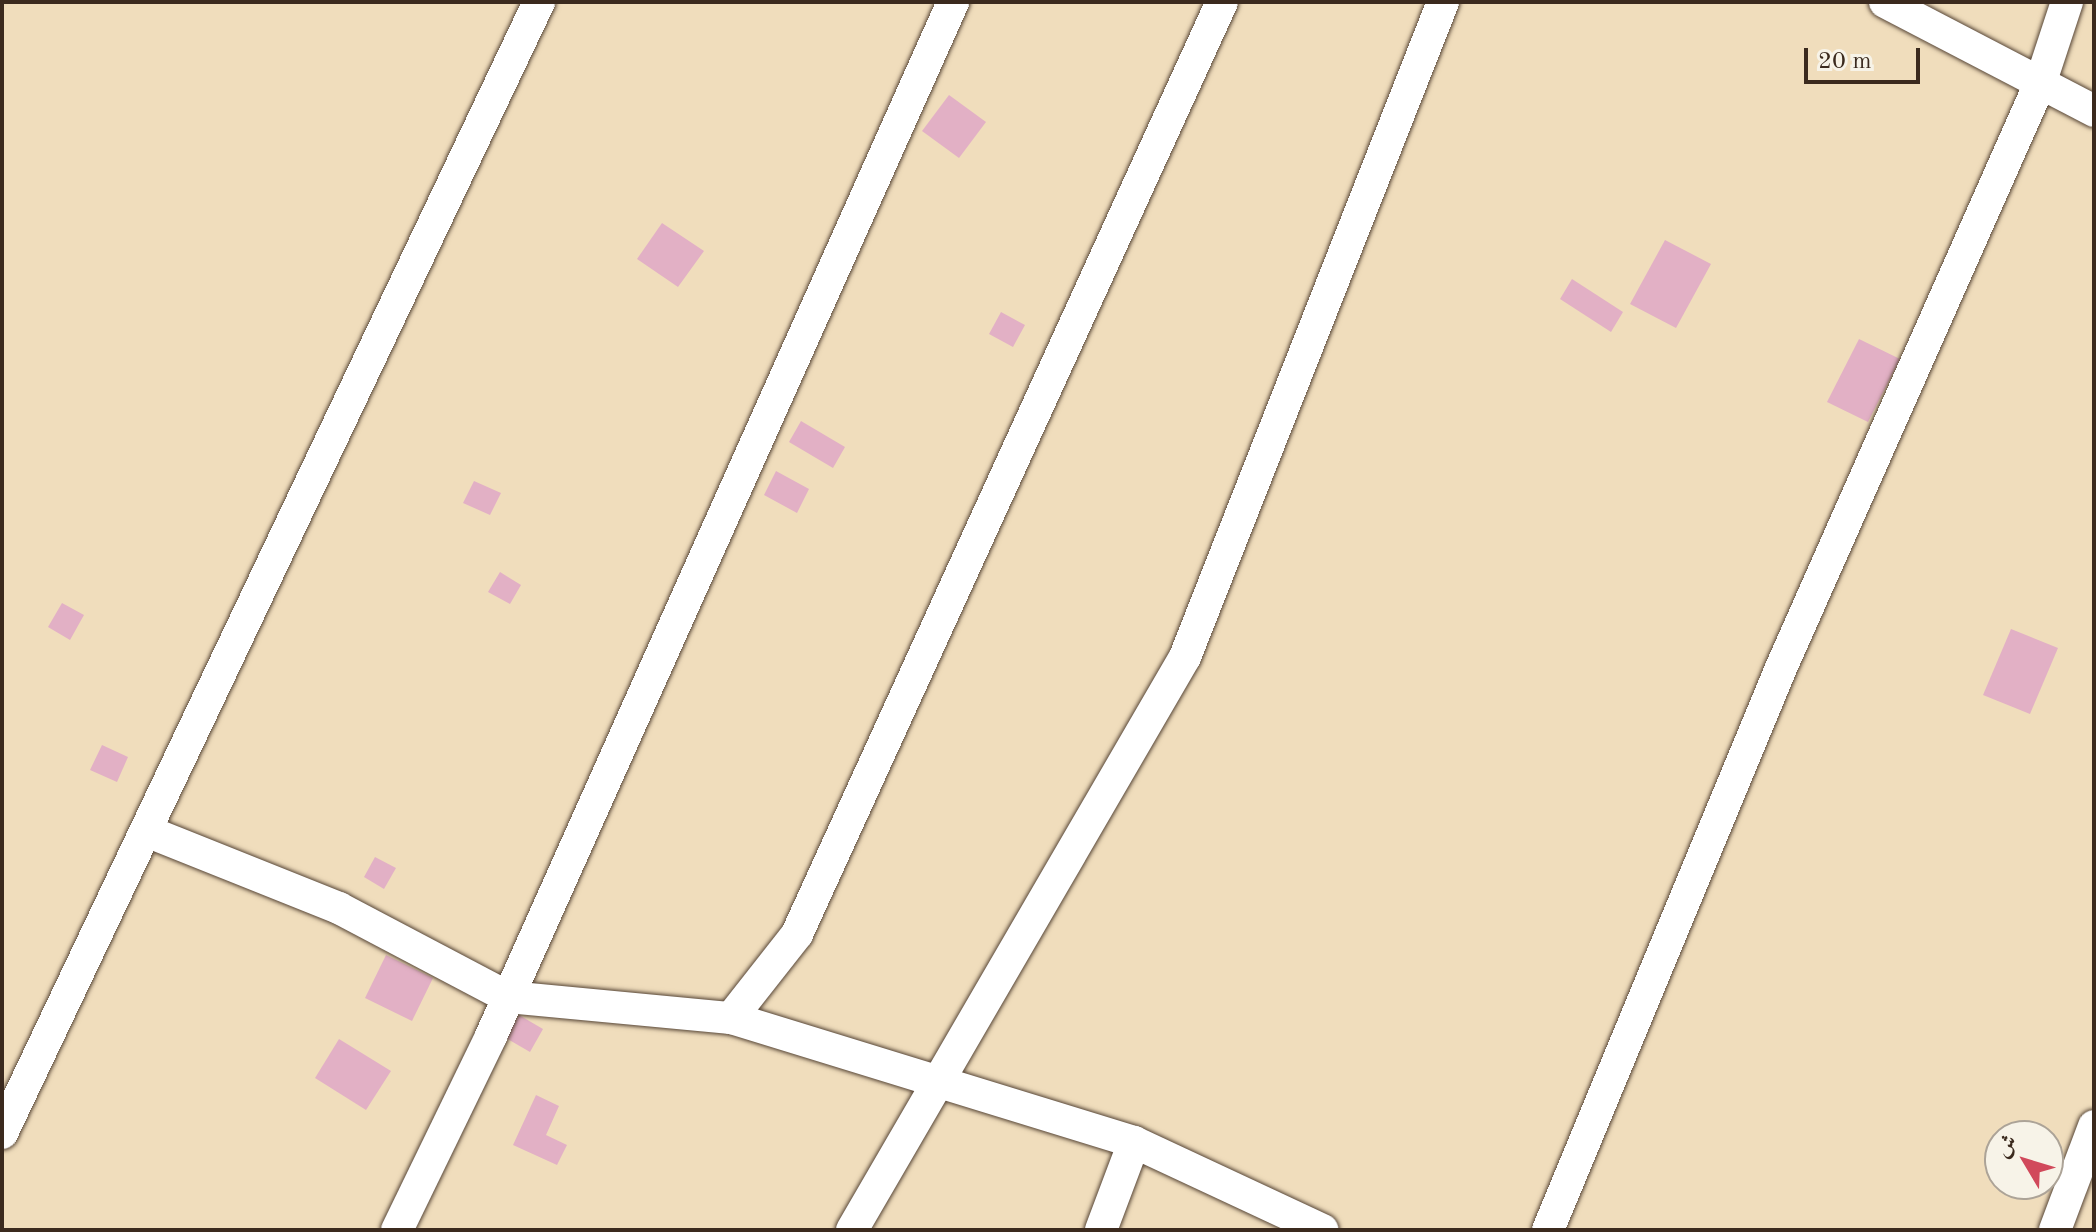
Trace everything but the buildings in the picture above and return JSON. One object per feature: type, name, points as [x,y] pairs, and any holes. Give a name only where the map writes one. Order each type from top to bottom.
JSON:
[{"type":"street","points":[[2,1133],[149,832],[539,2]]},
{"type":"street","points":[[397,1230],[508,997],[953,2]]},
{"type":"street","points":[[731,1018],[797,934],[1222,2]]},
{"type":"street","points":[[852,1230],[1185,657],[1443,2]]},
{"type":"street","points":[[1885,2],[2094,111]]},
{"type":"street","points":[[1548,1230],[1781,668],[2041,81],[2067,2]]},
{"type":"street","points":[[149,832],[339,908],[508,997],[731,1018],[1134,1142],[1323,1230]]},
{"type":"street","points":[[2055,1230],[2094,1126]]},
{"type":"street","points":[[1101,1230],[1134,1142]]}]
